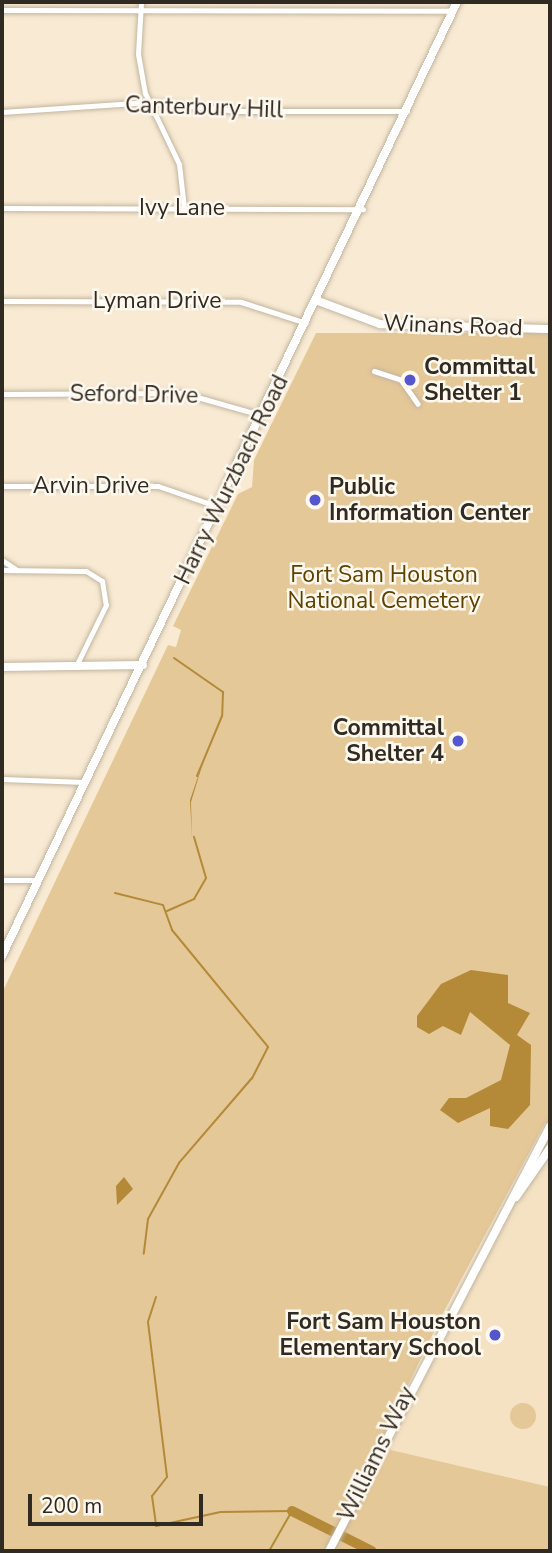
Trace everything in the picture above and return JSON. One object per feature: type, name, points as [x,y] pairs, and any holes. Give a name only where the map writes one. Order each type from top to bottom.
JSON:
[{"type":"main road","name":"Harry Wurzbach Road","points":[[2,956],[363,209],[455,6]]},
{"type":"main road","name":"Winans Road","points":[[318,301],[380,324],[550,329]]},
{"type":"main road","points":[[2,667],[143,665]]},
{"type":"main road","name":"Williams Way","points":[[329,1551],[504,1209],[548,1136],[550,1126]]},
{"type":"main road","points":[[504,1209],[550,1148]]},
{"type":"street","points":[[141,2],[138,55],[150,102],[179,164],[184,208]]},
{"type":"street","points":[[2,10],[455,6]]},
{"type":"street","name":"Canterbury Hill","points":[[2,112],[150,102],[240,111],[407,111]]},
{"type":"street","name":"Ivy Lane","points":[[2,208],[363,209]]},
{"type":"street","name":"Lyman Drive","points":[[2,301],[242,302],[308,323]]},
{"type":"street","points":[[374,371],[401,380],[418,404]]},
{"type":"street","name":"Seford Drive","points":[[2,394],[183,393],[264,415]]},
{"type":"street","name":"Arvin Drive","points":[[2,486],[158,486],[219,507]]},
{"type":"street","points":[[2,559],[17,569]]},
{"type":"street","points":[[2,569],[86,571],[102,581],[106,605],[76,667]]},
{"type":"street","points":[[2,779],[85,782]]},
{"type":"street","points":[[2,880],[38,880]]},
{"type":"shaded area","points":[[205,756],[191,802],[192,839],[190,800]]},
{"type":"shaded area","points":[[471,970],[508,975],[508,1003],[530,1013],[517,1035],[531,1045],[530,1105],[508,1129],[490,1126],[490,1108],[458,1123],[440,1110],[449,1098],[466,1098],[501,1080],[510,1045],[470,1012],[461,1035],[443,1026],[429,1034],[417,1027],[417,1016],[441,984]]},
{"type":"shaded area","name":"Fort Sam Houston Elementary School","points":[[550,1152],[550,1487],[386,1449],[510,1211]]},
{"type":"shaded area","points":[[124,1177],[133,1189],[117,1205],[116,1186]]},
{"type":"green space","name":"Fort Sam Houston National Cemetery","points":[[316,333],[550,333],[550,1125],[545,1123],[442,1315],[378,1447],[550,1487],[550,1551],[2,1551],[2,993],[168,645],[176,647],[181,630],[173,626],[238,494],[252,487],[254,460]]},
{"type":"green space","points":[[523,1403],[532,1407],[536,1416],[532,1425],[523,1429],[514,1425],[510,1416],[514,1407]]},
{"type":"waterway","points":[[174,658],[223,692],[222,716],[197,776]]},
{"type":"waterway","points":[[167,911],[194,899],[206,878],[194,837]]},
{"type":"waterway","points":[[115,893],[163,905],[172,930],[268,1047],[252,1078],[179,1163],[148,1219],[144,1254]]},
{"type":"waterway","points":[[156,1297],[148,1322],[167,1477],[152,1496],[156,1526],[221,1512],[292,1511],[269,1551]]},
{"type":"waterway","points":[[292,1511],[372,1551]]},
{"type":"place","name":"Committal Shelter 1","points":[[410,380]]},
{"type":"place","name":"Public Information Center","points":[[315,500]]},
{"type":"place","name":"Committal Shelter 4","points":[[458,741]]},
{"type":"place","name":"Fort Sam Houston Elementary School","points":[[495,1335]]}]
